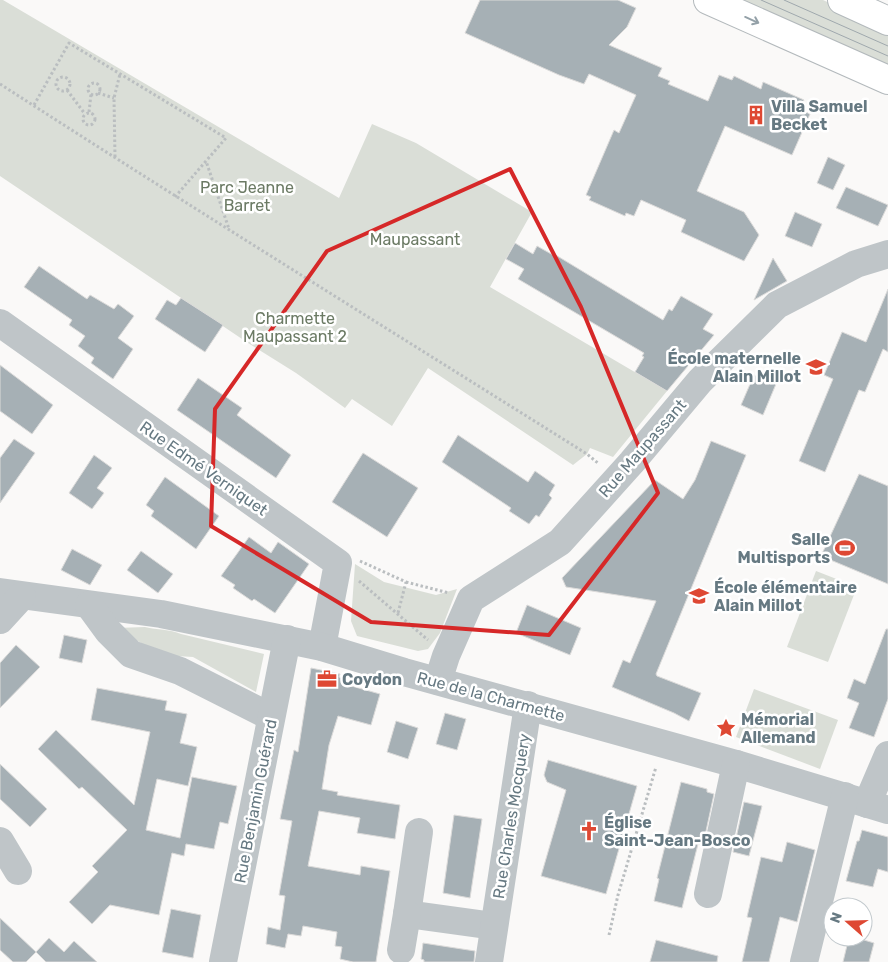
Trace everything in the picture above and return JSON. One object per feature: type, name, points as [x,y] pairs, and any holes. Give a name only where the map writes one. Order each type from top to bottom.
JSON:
[{"type":"main road","points":[[708,0],[888,80]]},
{"type":"main road","points":[[842,0],[888,21]]},
{"type":"street","name":"Rue Maupassant","points":[[471,599],[560,542],[618,478],[700,381],[777,305],[856,264],[888,254]]},
{"type":"street","name":"Rue Edmé Verniquet","points":[[0,323],[338,563]]},
{"type":"street","points":[[322,647],[338,563]]},
{"type":"street","points":[[0,620],[11,594]]},
{"type":"street","name":"Rue de la Charmette","points":[[11,594],[161,614],[442,669],[528,705],[867,803]]},
{"type":"street","points":[[442,669],[471,599]]},
{"type":"street","points":[[89,605],[108,631],[131,654],[180,671],[271,717]]},
{"type":"street","name":"Rue Benjamin Guérard","points":[[223,962],[287,639]]},
{"type":"street","name":"Rue Charles Mocquery","points":[[489,962],[528,705]]},
{"type":"street","points":[[804,962],[888,755]]},
{"type":"street","points":[[708,894],[736,764]]},
{"type":"street","points":[[401,950],[419,832]]},
{"type":"street","points":[[0,841],[18,871]]},
{"type":"street","points":[[407,914],[494,926]]},
{"type":"path","points":[[34,105],[70,43],[226,138],[176,196]]},
{"type":"path","points":[[115,158],[114,98],[120,74]]},
{"type":"path","points":[[47,83],[57,82],[64,78],[68,79],[70,87],[67,90]]},
{"type":"path","points":[[57,82],[59,90],[67,90]]},
{"type":"path","points":[[67,90],[87,113],[91,94],[88,88],[92,83],[99,86],[98,93]]},
{"type":"path","points":[[0,84],[587,454],[618,478]]},
{"type":"path","points":[[91,94],[98,93],[114,98]]},
{"type":"path","points":[[206,161],[229,229]]},
{"type":"path","points":[[442,669],[398,613],[338,563],[352,557],[406,582],[471,599]]},
{"type":"path","points":[[398,613],[406,582]]},
{"type":"path","points":[[610,935],[618,895],[662,743]]},
{"type":"highlighted area","points":[[510,169],[581,307],[658,493],[549,635],[371,622],[211,526],[215,409],[327,251]]},
{"type":"green space","points":[[0,0],[3,0],[339,198],[372,124],[416,143],[532,212],[490,287],[667,391],[613,457],[590,448],[587,454],[573,465],[428,368],[392,426],[352,399],[345,408],[296,373],[248,343],[0,176]]},
{"type":"green space","points":[[725,0],[823,0],[888,30],[888,72]]},
{"type":"green space","points":[[355,564],[384,582],[436,595],[457,589],[440,633],[428,649],[418,651],[357,636],[351,621]]},
{"type":"green space","points":[[816,571],[857,587],[828,662],[787,647]]},
{"type":"green space","points":[[145,627],[172,631],[264,654],[256,692],[193,657],[161,655],[116,628]]},
{"type":"green space","points":[[754,689],[838,720],[820,769],[736,737]]},
{"type":"building","points":[[480,0],[618,0],[636,8],[627,27],[609,45],[662,68],[658,76],[670,81],[668,84],[708,101],[719,75],[732,80],[734,76],[761,89],[763,82],[804,100],[799,109],[810,114],[792,155],[725,126],[697,191],[744,212],[759,235],[744,261],[681,232],[686,220],[641,200],[634,216],[626,213],[625,216],[589,200],[591,197],[586,195],[614,130],[619,133],[636,95],[589,74],[584,84],[559,75],[465,33]]},
{"type":"building","points":[[828,157],[845,165],[833,190],[817,183]]},
{"type":"building","points":[[846,187],[888,205],[878,226],[836,208]]},
{"type":"building","points":[[795,212],[822,224],[812,247],[785,236]]},
{"type":"building","points":[[515,243],[533,254],[537,246],[554,254],[663,320],[669,309],[672,311],[681,296],[713,314],[703,329],[714,335],[667,391],[635,372],[644,357],[642,356],[644,353],[518,279],[524,269],[506,259]]},
{"type":"building","points":[[773,258],[787,281],[754,300]]},
{"type":"building","points":[[39,266],[87,299],[90,295],[114,309],[118,304],[134,316],[118,338],[133,349],[113,379],[91,363],[94,358],[78,346],[85,336],[69,325],[72,320],[24,287]]},
{"type":"building","points":[[888,289],[888,352],[883,349],[865,392],[859,390],[825,472],[799,461],[833,379],[824,375],[842,332],[866,342]]},
{"type":"building","points":[[181,298],[223,325],[205,352],[155,319],[167,300],[176,305]]},
{"type":"building","points":[[0,365],[53,405],[32,434],[0,411]]},
{"type":"building","points":[[754,375],[776,384],[763,415],[741,405]]},
{"type":"building","points":[[198,378],[242,408],[237,415],[291,455],[276,478],[177,410]]},
{"type":"building","points":[[458,435],[528,482],[535,471],[555,485],[549,495],[552,498],[539,517],[536,515],[529,524],[509,511],[511,508],[442,462]]},
{"type":"building","points":[[14,439],[35,453],[0,503],[0,458]]},
{"type":"building","points":[[711,441],[746,455],[656,674],[701,693],[689,721],[612,687],[623,660],[630,663],[656,601],[566,587],[562,578],[655,480],[683,499],[695,480]]},
{"type":"building","points":[[363,453],[418,488],[387,537],[332,502]]},
{"type":"building","points":[[94,455],[112,468],[97,488],[104,493],[92,509],[69,493]]},
{"type":"building","points":[[859,474],[888,486],[888,584],[821,556]]},
{"type":"building","points":[[165,477],[219,516],[196,549],[151,516],[154,511],[146,505]]},
{"type":"building","points":[[249,537],[271,553],[278,542],[309,564],[275,613],[233,588],[235,585],[221,576]]},
{"type":"building","points":[[72,549],[102,565],[90,585],[61,570]]},
{"type":"building","points":[[141,551],[173,574],[158,593],[127,570]]},
{"type":"building","points":[[527,605],[581,628],[570,655],[516,633]]},
{"type":"building","points":[[886,629],[888,629],[888,699],[874,737],[849,728],[859,703],[847,698],[854,679],[865,684]]},
{"type":"building","points":[[64,635],[87,640],[82,663],[59,658]]},
{"type":"building","points":[[16,645],[40,667],[0,708],[0,663]]},
{"type":"building","points":[[311,668],[340,674],[339,677],[350,680],[348,685],[380,694],[371,725],[338,716],[329,745],[322,789],[338,792],[337,795],[400,805],[395,839],[357,833],[360,818],[319,811],[308,866],[360,875],[361,866],[390,871],[376,962],[353,962],[340,959],[342,947],[335,946],[337,932],[303,926],[301,936],[288,934],[285,948],[266,944],[268,927],[280,930],[285,896],[279,895],[292,821],[280,819],[294,750],[298,752]]},
{"type":"building","points":[[97,688],[167,701],[165,710],[187,714],[180,743],[197,747],[188,786],[157,779],[146,830],[180,838],[192,777],[237,786],[228,824],[220,822],[214,849],[186,844],[184,856],[172,853],[159,915],[110,905],[92,924],[69,902],[98,872],[92,866],[127,830],[82,787],[79,789],[38,749],[56,730],[134,805],[150,732],[91,720]]},
{"type":"building","points":[[445,713],[466,719],[457,750],[436,744]]},
{"type":"building","points":[[396,721],[418,728],[408,759],[387,752]]},
{"type":"building","name":"Église Saint-Jean-Bosco","points":[[548,760],[637,786],[606,894],[541,876],[566,790],[547,782],[544,775]]},
{"type":"building","points":[[0,764],[47,809],[30,827],[0,799]]},
{"type":"building","points":[[681,782],[707,789],[707,792],[714,794],[703,845],[698,844],[682,908],[654,901],[659,879],[657,878]]},
{"type":"building","points":[[744,802],[762,806],[749,856],[733,852]]},
{"type":"building","points":[[454,815],[482,819],[470,898],[443,893]]},
{"type":"building","points":[[862,830],[888,837],[888,872],[878,869],[873,887],[846,881]]},
{"type":"building","points":[[787,842],[815,850],[797,922],[780,917],[769,962],[742,962],[752,918],[747,917],[761,857],[782,862]]},
{"type":"building","points":[[171,909],[201,915],[193,958],[162,952]]},
{"type":"building","points":[[0,918],[36,952],[26,962],[13,962],[0,950]]},
{"type":"building","points":[[49,938],[64,952],[74,941],[97,962],[46,962],[36,952]]},
{"type":"building","points":[[656,940],[718,956],[717,962],[650,962]]},
{"type":"building","points":[[423,943],[475,951],[474,962],[424,962],[421,959]]},
{"type":"building","points":[[847,947],[873,947],[869,962],[843,962]]},
{"type":"tram line","points":[[761,0],[888,56]]},
{"type":"tram line","points":[[784,0],[888,46]]},
{"type":"place","name":"Villa Samuel Becket","points":[[756,115]]},
{"type":"place","name":"École maternelle Alain Millot","points":[[816,367]]},
{"type":"place","name":"Salle Multisports","points":[[845,548]]},
{"type":"place","name":"École élémentaire Alain Millot","points":[[699,596]]},
{"type":"place","name":"Coydon","points":[[327,679]]},
{"type":"place","name":"Mémorial Allemand","points":[[726,728]]},
{"type":"place","name":"Église Saint-Jean-Bosco","points":[[589,831]]},
{"type":"park label","name":"Parc Jeanne Barret","points":[[247,196]]},
{"type":"park label","name":"Maupassant","points":[[415,239]]},
{"type":"park label","name":"Charmette Maupassant 2","points":[[295,327]]}]
